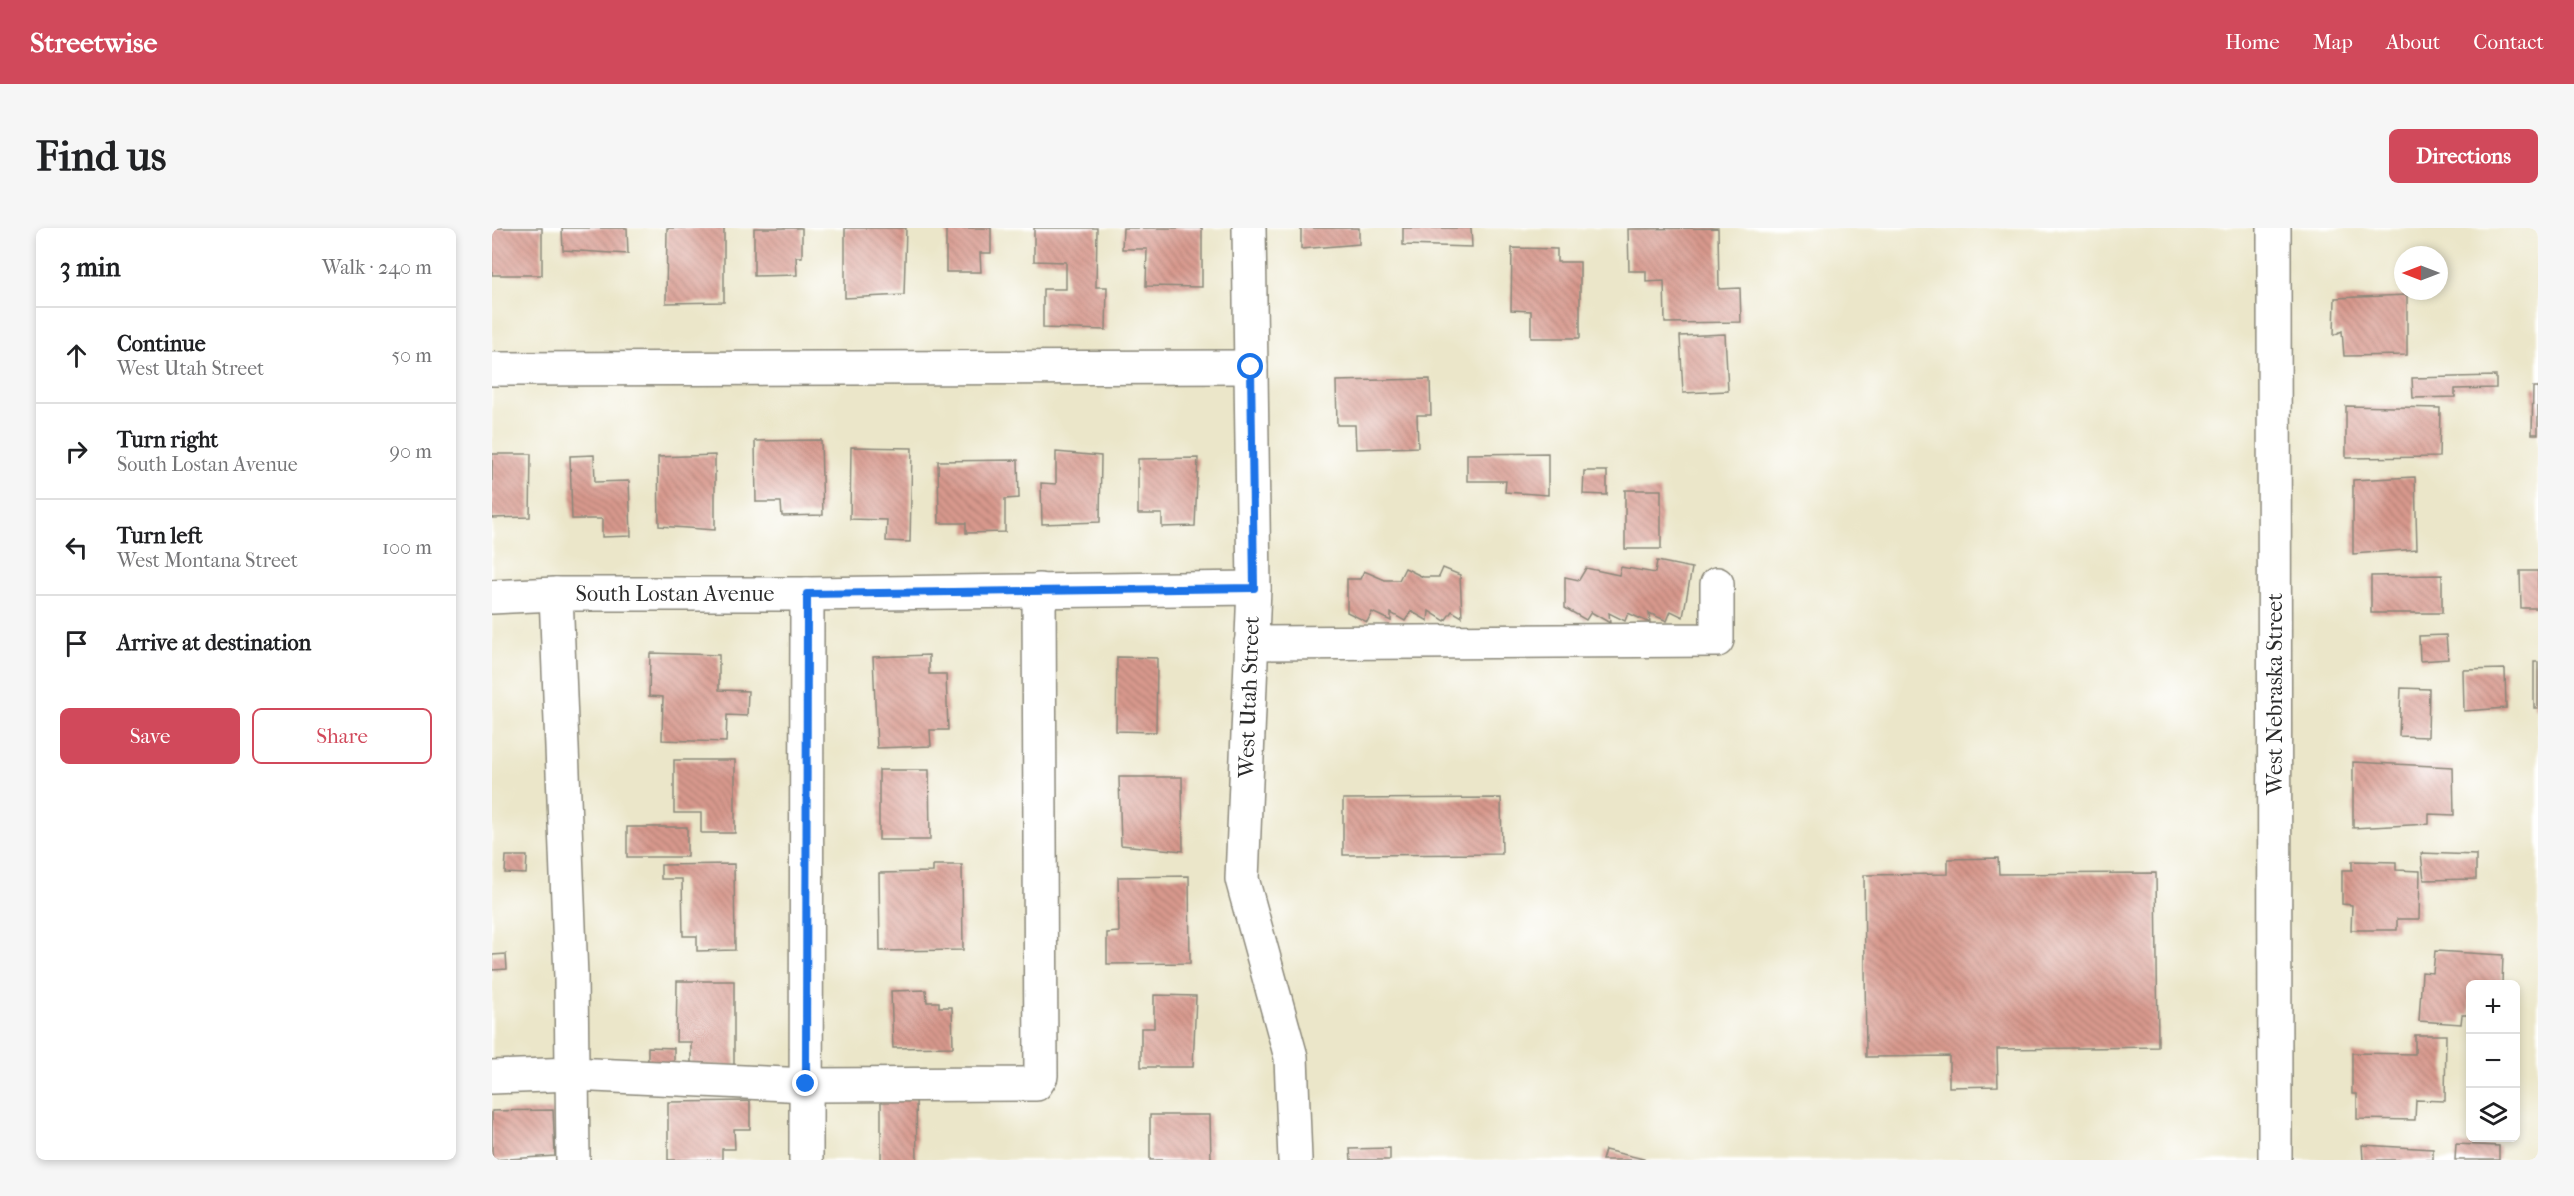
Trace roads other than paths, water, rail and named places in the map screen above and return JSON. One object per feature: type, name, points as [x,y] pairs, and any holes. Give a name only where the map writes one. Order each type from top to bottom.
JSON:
[{"type":"street","name":"West Utah Street","points":[[1250,228],[1254,588],[1242,879],[1291,1056],[1295,1160]]},
{"type":"street","name":"West Nebraska Street","points":[[2274,228],[2275,1160]]},
{"type":"street","points":[[492,369],[1251,367]]},
{"type":"street","points":[[1251,643],[1717,640],[1717,584]]},
{"type":"street","name":"South Lostan Avenue","points":[[492,597],[556,594],[807,594],[1254,588]]},
{"type":"street","points":[[492,1077],[572,1074],[806,1084],[1036,1084],[1041,1076],[1039,590]]},
{"type":"street","points":[[556,594],[571,977],[573,1160]]},
{"type":"street","points":[[806,1160],[807,594]]}]
